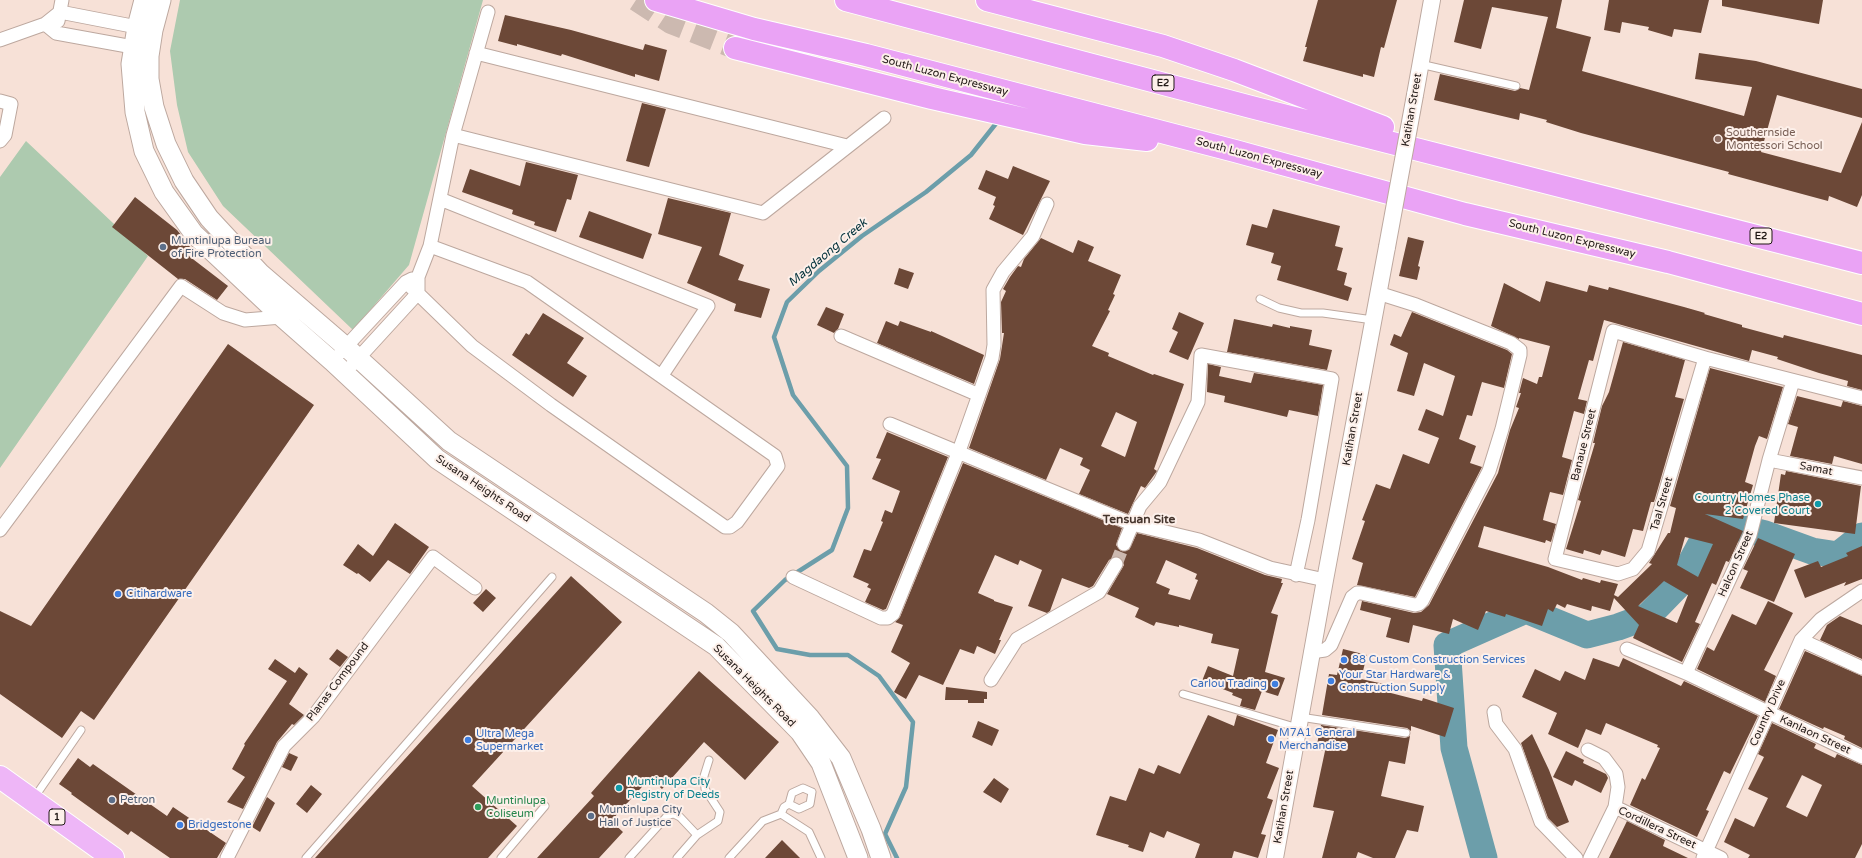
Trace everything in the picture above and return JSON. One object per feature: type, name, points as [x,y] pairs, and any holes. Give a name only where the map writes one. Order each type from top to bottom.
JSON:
[{"type":"highway","name":"South Luzon Expressway","points":[[656,0],[754,29],[866,55],[1235,151],[1465,214],[1676,264],[1862,314]]},
{"type":"highway","name":"E2","points":[[846,0],[1862,263]]},
{"type":"highway","points":[[987,0],[1163,46],[1234,70],[1480,164]]},
{"type":"highway","points":[[735,48],[932,98],[1085,133],[1235,151]]},
{"type":"highway","name":"1","points":[[0,777],[113,858]]},
{"type":"main road","name":"Susana Heights Road","points":[[144,0],[137,26],[131,64],[135,112],[144,151],[164,192],[194,234],[282,317],[339,367],[436,459],[716,646],[800,732],[821,763],[821,788],[858,858]]},
{"type":"main road","name":"Susana Heights Road","points":[[161,0],[153,30],[149,56],[149,79],[154,107],[166,144],[184,181],[209,218],[260,272],[449,441],[706,613],[731,633],[810,718],[841,758],[870,829],[880,858]]},
{"type":"street","name":"Katihan Street","points":[[1275,858],[1432,0]]},
{"type":"street","points":[[61,6],[137,26]]},
{"type":"street","points":[[0,40],[45,24],[61,6]]},
{"type":"street","points":[[56,33],[61,6]]},
{"type":"street","points":[[339,367],[412,279],[430,246],[453,135],[488,12]]},
{"type":"street","points":[[45,24],[56,33],[133,47]]},
{"type":"street","points":[[476,53],[847,146]]},
{"type":"street","points":[[0,101],[11,104],[5,136],[0,141]]},
{"type":"street","points":[[453,135],[763,213],[884,118]]},
{"type":"street","points":[[440,199],[708,306],[662,375]]},
{"type":"street","points":[[793,577],[881,618],[888,618],[893,614],[959,451],[992,358],[994,345],[993,290],[1003,272],[1033,236],[1047,204]]},
{"type":"street","points":[[412,279],[418,293],[472,346],[551,405],[725,527],[730,527],[737,522],[778,466],[775,456],[662,375],[527,282],[430,246]]},
{"type":"street","points":[[0,530],[175,292],[181,286],[224,313],[245,320],[282,317]]},
{"type":"street","points":[[352,353],[418,293]]},
{"type":"street","points":[[1312,652],[1325,650],[1331,645],[1352,596],[1357,593],[1415,605],[1422,601],[1489,471],[1502,429],[1520,355],[1520,350],[1511,343],[1416,305],[1378,293]]},
{"type":"street","name":"Banaue Street","points":[[1555,559],[1613,331],[1705,358]]},
{"type":"street","points":[[841,336],[979,395]]},
{"type":"street","points":[[1124,544],[1140,506],[1160,482],[1198,402],[1201,355],[1332,379],[1308,520],[1296,575]]},
{"type":"street","points":[[1705,358],[1862,398]]},
{"type":"street","name":"Taal Street","points":[[1555,559],[1618,574],[1633,569],[1648,551],[1705,358]]},
{"type":"street","name":"Halcon Street","points":[[1686,673],[1747,543],[1755,521],[1770,460],[1793,381]]},
{"type":"street","points":[[890,424],[959,451],[1132,524],[1199,540],[1270,568],[1296,575],[1325,580]]},
{"type":"street","name":"Samat","points":[[1770,460],[1862,478]]},
{"type":"street","name":"Planas Compound","points":[[227,858],[284,746],[313,717],[433,557],[475,588]]},
{"type":"street","points":[[991,680],[1017,638],[1099,592],[1116,564]]},
{"type":"street","name":"Country Drive","points":[[1705,854],[1801,640],[1820,619],[1862,591]]},
{"type":"street","points":[[1801,640],[1862,668]]},
{"type":"street","name":"Kanlaon Street","points":[[1627,649],[1686,673],[1862,757]]},
{"type":"street","points":[[1494,712],[1496,724],[1515,749],[1541,822],[1576,858]]},
{"type":"street","points":[[1588,750],[1604,758],[1616,774],[1618,787],[1614,807]]},
{"type":"street","name":"Cordillera Street","points":[[1590,858],[1614,807],[1705,854],[1721,858]]},
{"type":"lane","points":[[1420,64],[1516,86]]},
{"type":"lane","points":[[1260,299],[1279,308],[1301,313],[1323,313],[1373,320]]},
{"type":"lane","points":[[306,858],[552,577]]},
{"type":"lane","points":[[1183,694],[1299,723],[1406,733]]},
{"type":"lane","points":[[33,800],[80,730]]},
{"type":"lane","points":[[677,858],[698,836],[718,821],[720,812],[705,789],[704,776],[709,760]]},
{"type":"lane","points":[[729,858],[762,821],[781,814],[784,807],[789,804],[792,793],[803,788],[821,788]]},
{"type":"lane","points":[[789,804],[799,809],[810,804],[821,788]]},
{"type":"lane","points":[[501,858],[545,806]]},
{"type":"lane","points":[[634,856],[668,815],[674,814],[680,817],[698,836]]},
{"type":"lane","points":[[781,814],[809,832],[821,858]]},
{"type":"green space","points":[[180,0],[483,0],[409,265],[353,330],[223,206],[188,152],[177,105],[170,51]]},
{"type":"green space","points":[[26,141],[148,256],[0,468],[0,177]]},
{"type":"building","points":[[1318,0],[1397,0],[1384,48],[1381,47],[1374,77],[1363,74],[1363,77],[1303,61],[1307,47],[1305,47]]},
{"type":"building","points":[[1464,0],[1562,0],[1556,28],[1591,37],[1582,71],[1744,116],[1752,87],[1695,79],[1699,53],[1756,61],[1862,89],[1862,118],[1777,95],[1761,152],[1841,173],[1862,122],[1862,195],[1857,207],[1829,196],[1828,201],[1728,174],[1729,172],[1581,133],[1546,122],[1547,120],[1520,113],[1519,120],[1434,100],[1440,74],[1515,91],[1520,88],[1529,90],[1548,17],[1492,7],[1481,49],[1454,42]]},
{"type":"building","points":[[1609,0],[1709,0],[1701,33],[1674,29],[1672,37],[1648,30],[1649,27],[1622,22],[1620,33],[1604,30]]},
{"type":"building","points":[[1722,0],[1823,0],[1819,24],[1722,6]]},
{"type":"building","points":[[505,15],[571,30],[643,50],[645,44],[667,50],[659,81],[635,74],[635,77],[562,54],[561,56],[517,44],[517,46],[498,41]]},
{"type":"building","points":[[642,103],[666,109],[649,167],[626,161]]},
{"type":"building","points":[[526,162],[578,175],[571,200],[567,199],[556,232],[534,225],[535,222],[512,214],[513,210],[462,192],[470,169],[520,186]]},
{"type":"building","points":[[1013,166],[1050,181],[1023,235],[989,219],[995,206],[993,205],[996,197],[978,189],[986,170],[1008,179]]},
{"type":"building","name":"Muntinlupa Bureau of Fire Protection","points":[[135,197],[177,230],[190,246],[185,253],[228,286],[217,300],[185,279],[178,279],[112,227]]},
{"type":"building","points":[[668,198],[731,213],[719,255],[744,265],[738,280],[770,289],[761,318],[734,311],[736,304],[687,283],[702,247],[658,234]]},
{"type":"building","points":[[1273,209],[1340,226],[1335,246],[1343,248],[1337,270],[1347,273],[1344,285],[1352,288],[1348,301],[1277,280],[1281,266],[1271,263],[1274,253],[1246,245],[1252,224],[1267,228]]},
{"type":"building","points":[[589,211],[652,234],[643,259],[579,237]]},
{"type":"building","points":[[1408,237],[1424,241],[1418,266],[1420,267],[1417,280],[1399,276]]},
{"type":"building","points":[[1041,238],[1073,253],[1078,240],[1094,247],[1088,261],[1121,275],[1113,294],[1115,295],[1108,310],[1110,311],[1092,346],[1109,353],[1108,356],[1153,375],[1154,374],[1184,384],[1154,469],[1157,471],[1145,488],[1141,486],[1128,514],[1079,494],[1090,470],[1080,465],[1083,458],[1060,448],[1046,480],[969,448],[1000,359],[1004,333],[1002,333],[1001,302],[1006,291],[1003,289],[1018,266],[1021,267],[1024,259]],"holes":[[[1116,412],[1137,422],[1125,457],[1101,446]]]},
{"type":"building","points":[[899,268],[914,273],[908,289],[894,284]]},
{"type":"building","points":[[1546,281],[1587,292],[1589,285],[1608,290],[1609,287],[1705,313],[1704,314],[1742,325],[1742,327],[1783,338],[1784,335],[1862,355],[1862,390],[1847,386],[1848,381],[1777,359],[1778,357],[1752,350],[1749,361],[1604,320],[1593,361],[1589,360],[1578,399],[1587,401],[1584,414],[1574,411],[1562,457],[1572,460],[1563,495],[1550,492],[1544,515],[1543,520],[1556,524],[1551,542],[1546,540],[1545,543],[1484,526],[1478,547],[1548,567],[1582,580],[1583,578],[1600,583],[1601,580],[1618,584],[1614,595],[1618,597],[1652,564],[1649,563],[1668,533],[1670,533],[1676,508],[1670,506],[1710,368],[1783,387],[1767,439],[1759,436],[1755,446],[1745,482],[1753,485],[1743,519],[1705,514],[1743,531],[1729,562],[1726,561],[1716,585],[1712,583],[1695,622],[1700,624],[1682,662],[1633,638],[1639,625],[1614,598],[1610,611],[1592,606],[1591,611],[1567,604],[1565,608],[1557,604],[1553,612],[1548,609],[1542,626],[1506,614],[1505,617],[1486,611],[1478,630],[1453,619],[1449,634],[1413,625],[1409,643],[1386,637],[1391,618],[1360,610],[1362,601],[1414,613],[1421,612],[1429,605],[1498,473],[1510,430],[1519,408],[1516,407],[1521,393],[1519,393],[1523,378],[1537,384],[1539,377],[1542,377],[1550,346],[1519,339],[1491,326],[1504,283],[1540,302]],"holes":[[[1685,537],[1713,544],[1698,577],[1677,565]],[[1664,581],[1688,595],[1677,623],[1638,606]]]},
{"type":"building","points":[[826,307],[844,314],[838,329],[834,333],[817,325]]},
{"type":"building","points":[[1179,312],[1204,323],[1188,360],[1169,352],[1178,332],[1172,329]]},
{"type":"building","points":[[1412,312],[1507,350],[1512,354],[1504,388],[1482,382],[1472,416],[1467,415],[1459,439],[1476,446],[1470,463],[1482,467],[1415,597],[1357,585],[1363,563],[1352,559],[1365,521],[1362,520],[1376,484],[1390,489],[1403,454],[1429,464],[1439,438],[1418,430],[1426,409],[1443,416],[1455,376],[1424,363],[1414,396],[1397,391],[1408,353],[1390,345],[1394,334],[1401,337]]},
{"type":"building","points":[[543,313],[584,338],[567,363],[587,376],[573,397],[512,355],[526,333],[529,335]]},
{"type":"building","points":[[1234,319],[1272,327],[1273,324],[1290,328],[1290,326],[1312,330],[1309,345],[1332,350],[1327,370],[1227,352]]},
{"type":"building","points":[[886,321],[898,326],[900,321],[931,331],[984,355],[974,384],[877,343]]},
{"type":"building","points":[[1623,342],[1685,360],[1675,397],[1684,399],[1654,502],[1651,502],[1643,531],[1633,529],[1625,557],[1602,550],[1600,555],[1584,550],[1583,554],[1566,549],[1581,501],[1578,500],[1595,443],[1593,443],[1602,406],[1609,392]]},
{"type":"building","name":"Citihardware","points":[[228,344],[314,405],[94,720],[81,711],[62,738],[0,694],[0,611],[31,626]]},
{"type":"building","points":[[1208,364],[1221,367],[1219,376],[1251,383],[1254,373],[1323,385],[1318,416],[1289,410],[1287,417],[1224,402],[1225,396],[1207,392]]},
{"type":"building","points":[[1797,396],[1841,407],[1843,401],[1862,406],[1862,464],[1834,456],[1832,464],[1790,456],[1798,427],[1788,424]]},
{"type":"building","points":[[887,432],[948,457],[886,609],[883,610],[865,602],[871,589],[867,587],[869,584],[853,577],[864,549],[871,551],[883,522],[881,521],[885,510],[892,513],[900,491],[872,479],[881,459],[876,458]]},
{"type":"building","points":[[963,463],[1122,528],[1116,545],[1121,551],[1129,550],[1137,533],[1197,548],[1265,575],[1282,579],[1281,583],[1283,583],[1271,613],[1278,615],[1265,672],[1285,678],[1278,696],[1262,691],[1255,710],[1240,706],[1242,699],[1232,695],[1233,693],[1202,681],[1208,666],[1233,676],[1239,649],[1211,643],[1213,634],[1179,625],[1179,627],[1156,622],[1154,626],[1135,617],[1139,608],[1107,594],[1124,565],[1120,557],[1116,556],[1109,560],[1093,586],[1089,588],[1062,578],[1050,611],[1047,613],[1028,606],[1042,570],[1020,560],[1018,565],[995,555],[978,593],[994,601],[1013,607],[999,640],[1001,640],[995,654],[977,646],[974,654],[960,649],[943,685],[919,675],[906,699],[894,692],[910,663],[891,652],[903,625],[895,622],[900,617]],"holes":[[[1166,560],[1197,574],[1195,579],[1198,580],[1190,600],[1168,594],[1170,589],[1156,583]]]},
{"type":"building","name":"Country Homes Phase 2 Covered Court","points":[[1786,471],[1861,486],[1855,534],[1774,523],[1781,474],[1785,475]]},
{"type":"building","points":[[395,523],[429,547],[410,574],[388,560],[370,582],[358,573],[357,574],[343,565],[358,544],[373,556]]},
{"type":"building","points":[[1758,538],[1795,554],[1774,602],[1740,588],[1748,571],[1743,569]]},
{"type":"building","points":[[1862,546],[1862,579],[1844,586],[1846,582],[1805,598],[1794,570],[1818,561],[1821,567],[1848,556],[1846,553]]},
{"type":"building","name":"Ultra Mega Supermarket","points":[[571,576],[622,622],[472,786],[517,826],[488,858],[315,858]]},
{"type":"building","points":[[486,589],[496,598],[483,612],[473,603]]},
{"type":"building","points":[[1768,601],[1793,613],[1764,670],[1776,676],[1765,702],[1697,669],[1707,647],[1714,651],[1732,614],[1756,625]]},
{"type":"building","points":[[1840,616],[1862,625],[1862,659],[1820,640],[1827,625]]},
{"type":"building","points":[[337,649],[348,657],[340,667],[329,659]]},
{"type":"building","points":[[1343,649],[1367,655],[1361,679],[1384,684],[1383,691],[1422,701],[1423,698],[1454,708],[1445,737],[1411,726],[1411,731],[1407,728],[1322,715],[1329,674],[1337,675]]},
{"type":"building","points":[[1805,651],[1862,676],[1862,748],[1844,739],[1845,736],[1824,727],[1823,729],[1779,709]]},
{"type":"building","points":[[1593,658],[1619,667],[1623,658],[1681,686],[1684,681],[1758,716],[1730,774],[1724,771],[1706,810],[1709,811],[1697,837],[1630,805],[1642,778],[1645,780],[1660,748],[1657,747],[1658,745],[1606,723],[1601,735],[1586,729],[1578,748],[1548,734],[1557,713],[1522,697],[1535,669],[1560,681],[1565,671],[1585,680]]},
{"type":"building","points":[[275,659],[295,673],[299,667],[308,674],[289,704],[304,715],[294,725],[292,724],[277,742],[243,809],[227,802],[245,777],[232,769],[245,745],[244,744],[287,681],[268,669]]},
{"type":"building","points":[[699,671],[779,742],[745,780],[704,742],[662,789],[650,778],[611,821],[623,832],[599,858],[537,858],[594,796],[591,793]]},
{"type":"building","points":[[946,687],[987,692],[987,699],[984,699],[984,703],[968,703],[968,700],[945,700]]},
{"type":"building","points":[[1208,715],[1234,726],[1237,715],[1278,730],[1266,763],[1279,768],[1267,798],[1273,800],[1261,834],[1266,835],[1258,858],[1234,851],[1232,858],[1195,858],[1200,844],[1167,831],[1164,838],[1150,832],[1143,852],[1128,847],[1129,845],[1096,835],[1110,796],[1126,801],[1139,768],[1154,774],[1158,765],[1180,774]]},
{"type":"building","points":[[978,721],[999,730],[992,746],[972,737]]},
{"type":"building","points":[[1772,723],[1816,744],[1814,748],[1835,758],[1837,754],[1862,765],[1862,844],[1855,858],[1748,858],[1750,855],[1724,842],[1735,818],[1754,827],[1768,798],[1748,789],[1764,757],[1758,754]],"holes":[[[1802,775],[1822,785],[1807,817],[1786,807]]]},
{"type":"building","points":[[1321,725],[1405,738],[1410,736],[1405,764],[1389,761],[1381,796],[1424,806],[1418,832],[1407,830],[1395,858],[1373,858],[1358,852],[1356,858],[1322,858],[1334,811],[1313,807],[1325,751],[1316,749]]},
{"type":"building","points":[[1532,734],[1549,770],[1569,822],[1557,827],[1548,818],[1521,743]]},
{"type":"building","points":[[1566,751],[1584,760],[1583,763],[1606,774],[1608,778],[1601,793],[1575,780],[1572,786],[1553,777]]},
{"type":"building","points":[[289,753],[298,757],[291,771],[282,767]]},
{"type":"building","points":[[78,758],[90,767],[93,764],[167,816],[173,807],[226,843],[217,858],[170,858],[131,831],[128,835],[71,794],[72,793],[59,784]]},
{"type":"building","points":[[994,778],[1009,789],[1001,803],[983,792]]},
{"type":"building","points":[[311,785],[322,794],[307,813],[296,804]]},
{"type":"building","points":[[267,797],[275,803],[260,832],[252,827]]},
{"type":"building","points":[[1627,821],[1665,840],[1663,846],[1688,858],[1609,858]]},
{"type":"building","points":[[782,840],[800,858],[765,858]]},
{"type":"waterway","name":"Magdaong Creek","points":[[897,858],[885,834],[906,787],[913,722],[879,676],[848,655],[810,655],[777,649],[753,611],[785,580],[832,550],[848,508],[847,466],[793,395],[774,337],[787,302],[819,271],[862,236],[926,192],[971,155],[998,121]]},
{"type":"waterway","points":[[1484,858],[1454,748],[1447,645],[1526,610],[1587,635],[1618,627],[1648,616],[1680,583],[1710,527],[1723,524],[1765,534],[1812,551],[1838,555],[1862,536]]},
{"type":"tunnel","points":[[636,0],[671,23],[735,48]]},
{"type":"tunnel","points":[[1116,564],[1124,544]]},
{"type":"place","name":"Southernside Montessori School","points":[[1718,139]]},
{"type":"place","name":"Muntinlupa Bureau of Fire Protection","points":[[163,247]]},
{"type":"place","name":"Country Homes Phase 2 Covered Court","points":[[1818,504]]},
{"type":"place","name":"Citihardware","points":[[118,594]]},
{"type":"place","name":"88 Custom Construction Services","points":[[1344,660]]},
{"type":"place","name":"Your Star Hardware & Construction Supply","points":[[1331,681]]},
{"type":"place","name":"Carlou Trading","points":[[1275,684]]},
{"type":"place","name":"M7A1 General Merchandise","points":[[1271,739]]},
{"type":"place","name":"Ultra Mega Supermarket","points":[[468,740]]},
{"type":"place","name":"Muntinlupa City Registry of Deeds","points":[[619,788]]},
{"type":"place","name":"Petron","points":[[112,800]]},
{"type":"place","name":"Muntinlupa Coliseum","points":[[478,807]]},
{"type":"place","name":"Muntinlupa City Hall of Justice","points":[[591,816]]},
{"type":"place","name":"Bridgestone","points":[[180,825]]},
{"type":"district","name":"Tensuan Site","points":[[1139,520]]}]
